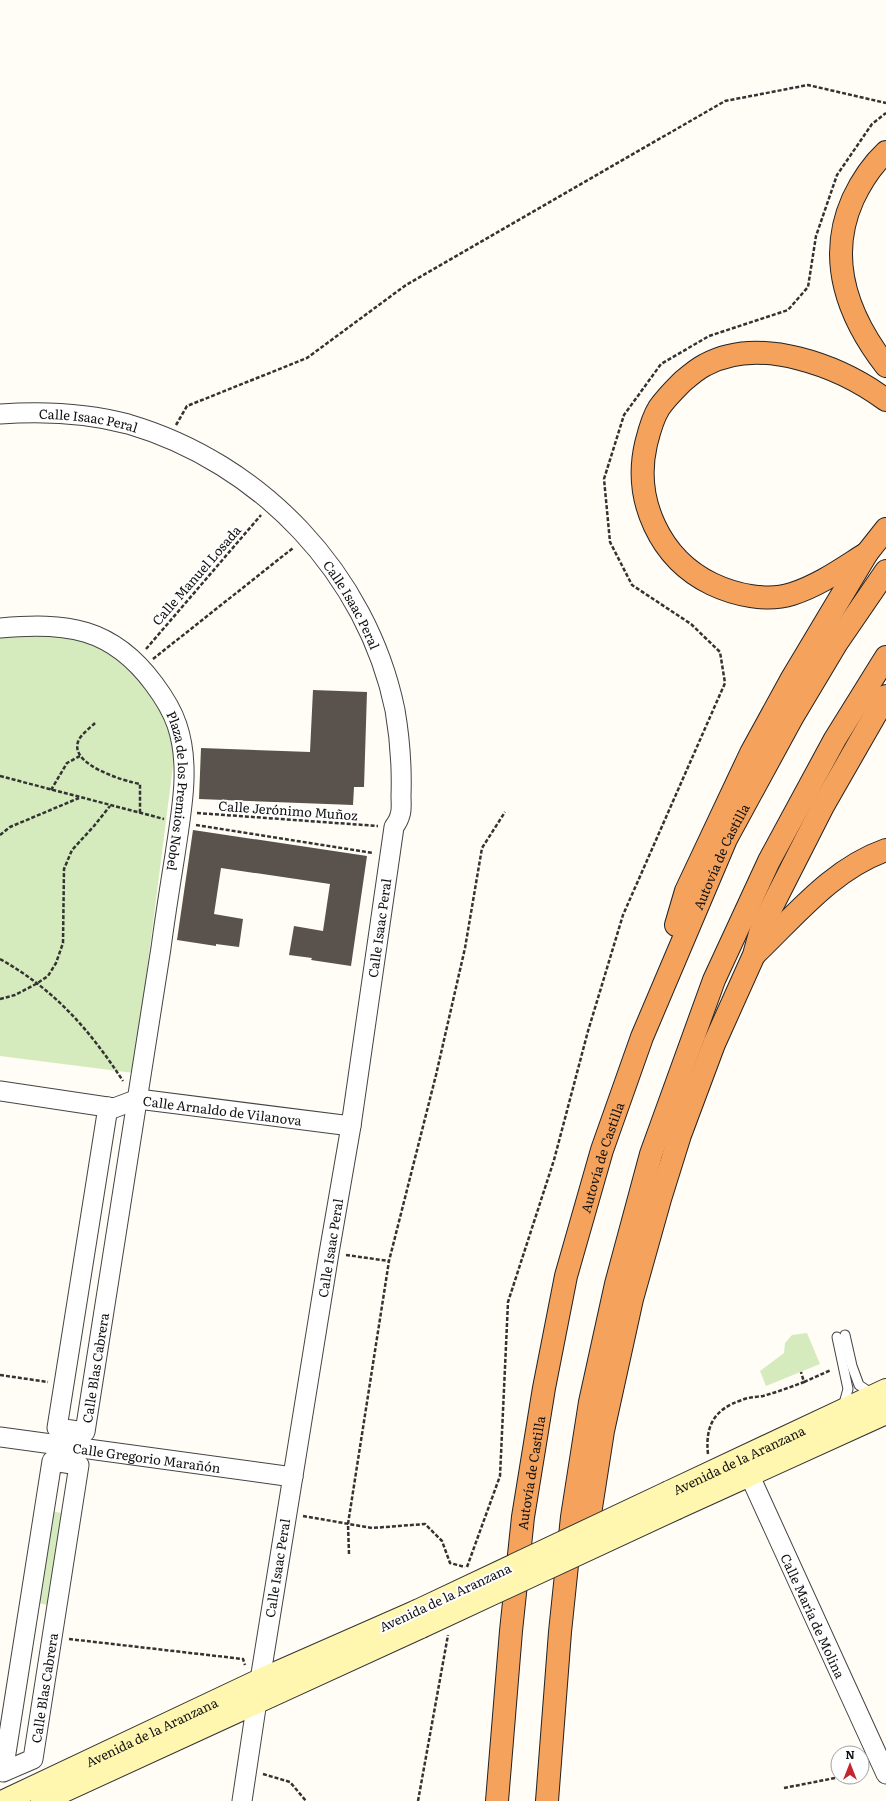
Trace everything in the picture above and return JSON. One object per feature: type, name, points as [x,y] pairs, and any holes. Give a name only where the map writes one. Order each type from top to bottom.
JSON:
[{"type":"highway","points":[[886,152],[878,159],[860,184],[848,212],[841,239],[841,264],[845,289],[858,322],[873,349],[886,366]]},
{"type":"highway","points":[[867,553],[816,584],[791,595],[766,597],[744,595],[721,588],[698,577],[675,558],[652,524],[643,481],[643,457],[649,428],[659,408],[688,377],[705,365],[726,357],[755,353],[786,356],[804,360],[832,369],[886,400]]},
{"type":"highway","points":[[642,1037],[686,891],[758,740],[791,680],[867,553],[886,529]]},
{"type":"highway","name":"Autovía de Castilla","points":[[497,1801],[510,1631],[522,1525],[544,1388],[566,1276],[595,1172],[642,1037],[726,839],[793,716],[836,644],[886,571]]},
{"type":"highway","points":[[547,1801],[560,1632],[572,1517],[590,1402],[616,1284],[651,1154],[714,980],[769,861],[835,739],[886,657]]},
{"type":"highway","points":[[552,1801],[575,1613],[603,1431],[632,1299],[660,1199],[680,1135],[714,1044],[754,955],[762,926],[823,806],[886,696]]},
{"type":"highway","points":[[754,955],[813,896],[842,873],[886,850]]},
{"type":"highway","points":[[493,1801],[502,1747]]},
{"type":"street","name":"Calle Isaac Peral","points":[[0,414],[28,412],[77,415],[127,424],[169,439],[216,462],[242,479],[272,502],[307,537],[350,594],[381,658],[398,725],[402,766],[401,814],[394,827],[351,1126],[293,1477],[253,1690],[247,1770],[242,1801]]},
{"type":"street","name":"Plaza de los Premios Nobel","points":[[0,628],[40,626],[80,629],[103,639],[126,653],[138,665],[162,696],[176,723],[182,745],[184,768],[180,817],[138,1098]]},
{"type":"street","points":[[0,1091],[111,1108]]},
{"type":"street","name":"Calle Arnaldo de Vilanova","points":[[111,1108],[138,1098],[351,1126]]},
{"type":"street","name":"Calle Blas Cabrera","points":[[111,1108],[57,1428],[85,1432],[138,1098]]},
{"type":"street","name":"Avenida de la Aranzana","points":[[673,1500],[710,1472],[746,1466],[842,1410],[882,1399]]},
{"type":"street","name":"Avenida de la Aranzana","points":[[4,1801],[253,1690],[419,1619],[746,1466],[882,1399]]},
{"type":"street","name":"Calle Gregorio Marañón","points":[[0,1437],[293,1477]]},
{"type":"street","name":"Calle Blas Cabrera","points":[[52,1461],[80,1465],[51,1637],[33,1759],[3,1772],[52,1461]]},
{"type":"street","name":"Calle María de Molina","points":[[746,1466],[884,1766]]},
{"type":"street","name":"Avenida de la Aranzana","points":[[42,1801],[253,1690]]},
{"type":"lane","points":[[842,1410],[848,1389],[844,1368],[841,1336],[859,1385],[882,1399]]},
{"type":"path","points":[[169,439],[187,406],[307,358],[406,285],[725,101],[808,85],[886,103]]},
{"type":"path","points":[[465,1574],[500,1476],[508,1302],[554,1160],[588,1031],[623,915],[725,683],[720,652],[691,624],[632,585],[610,542],[604,479],[624,415],[661,364],[709,336],[788,310],[808,287],[816,236],[837,175],[872,124],[886,113]]},
{"type":"path","name":"Calle Manuel Losada","points":[[138,665],[272,502]]},
{"type":"path","points":[[138,665],[307,537]]},
{"type":"path","points":[[95,723],[78,740],[77,747],[80,756],[120,780],[140,784],[140,814]]},
{"type":"path","points":[[51,790],[66,763],[80,756]]},
{"type":"path","points":[[0,776],[140,814],[180,817],[390,856]]},
{"type":"path","points":[[0,834],[10,827],[80,798]]},
{"type":"path","points":[[0,999],[15,995],[36,984],[48,976],[56,963],[63,943],[63,876],[69,856],[72,850],[110,806]]},
{"type":"path","points":[[349,1554],[348,1524],[389,1261],[436,1074],[465,948],[482,848],[505,812]]},
{"type":"path","name":"Calle Jerónimo Muñoz","points":[[180,817],[394,827]]},
{"type":"path","points":[[0,960],[58,1000],[81,1023],[101,1047],[123,1082],[111,1108]]},
{"type":"path","points":[[329,1253],[389,1261]]},
{"type":"path","points":[[710,1472],[706,1435],[713,1419],[725,1408],[742,1400],[762,1396],[804,1382],[832,1370],[844,1368]]},
{"type":"path","points":[[801,1372],[804,1382]]},
{"type":"path","points":[[286,1514],[372,1528],[425,1524],[442,1541],[450,1563],[467,1567]]},
{"type":"path","points":[[418,1801],[449,1632]]},
{"type":"path","points":[[51,1637],[243,1659],[253,1690]]},
{"type":"path","points":[[247,1770],[290,1782],[306,1801]]},
{"type":"path","points":[[784,1788],[830,1779]]},
{"type":"green space","points":[[63,631],[113,651],[145,684],[171,728],[174,758],[134,1073],[0,1056],[0,635]]},
{"type":"green space","points":[[807,1333],[820,1364],[766,1386],[760,1371],[784,1353],[785,1343],[792,1335]]},
{"type":"green space","points":[[50,1511],[74,1515],[61,1607],[37,1603]]},
{"type":"building","points":[[313,690],[367,692],[364,787],[354,787],[353,805],[199,799],[201,748],[310,752]]},
{"type":"building","points":[[193,830],[367,856],[351,966],[289,955],[294,926],[323,931],[330,884],[221,868],[214,914],[243,919],[239,947],[216,944],[216,946],[177,940]]}]
